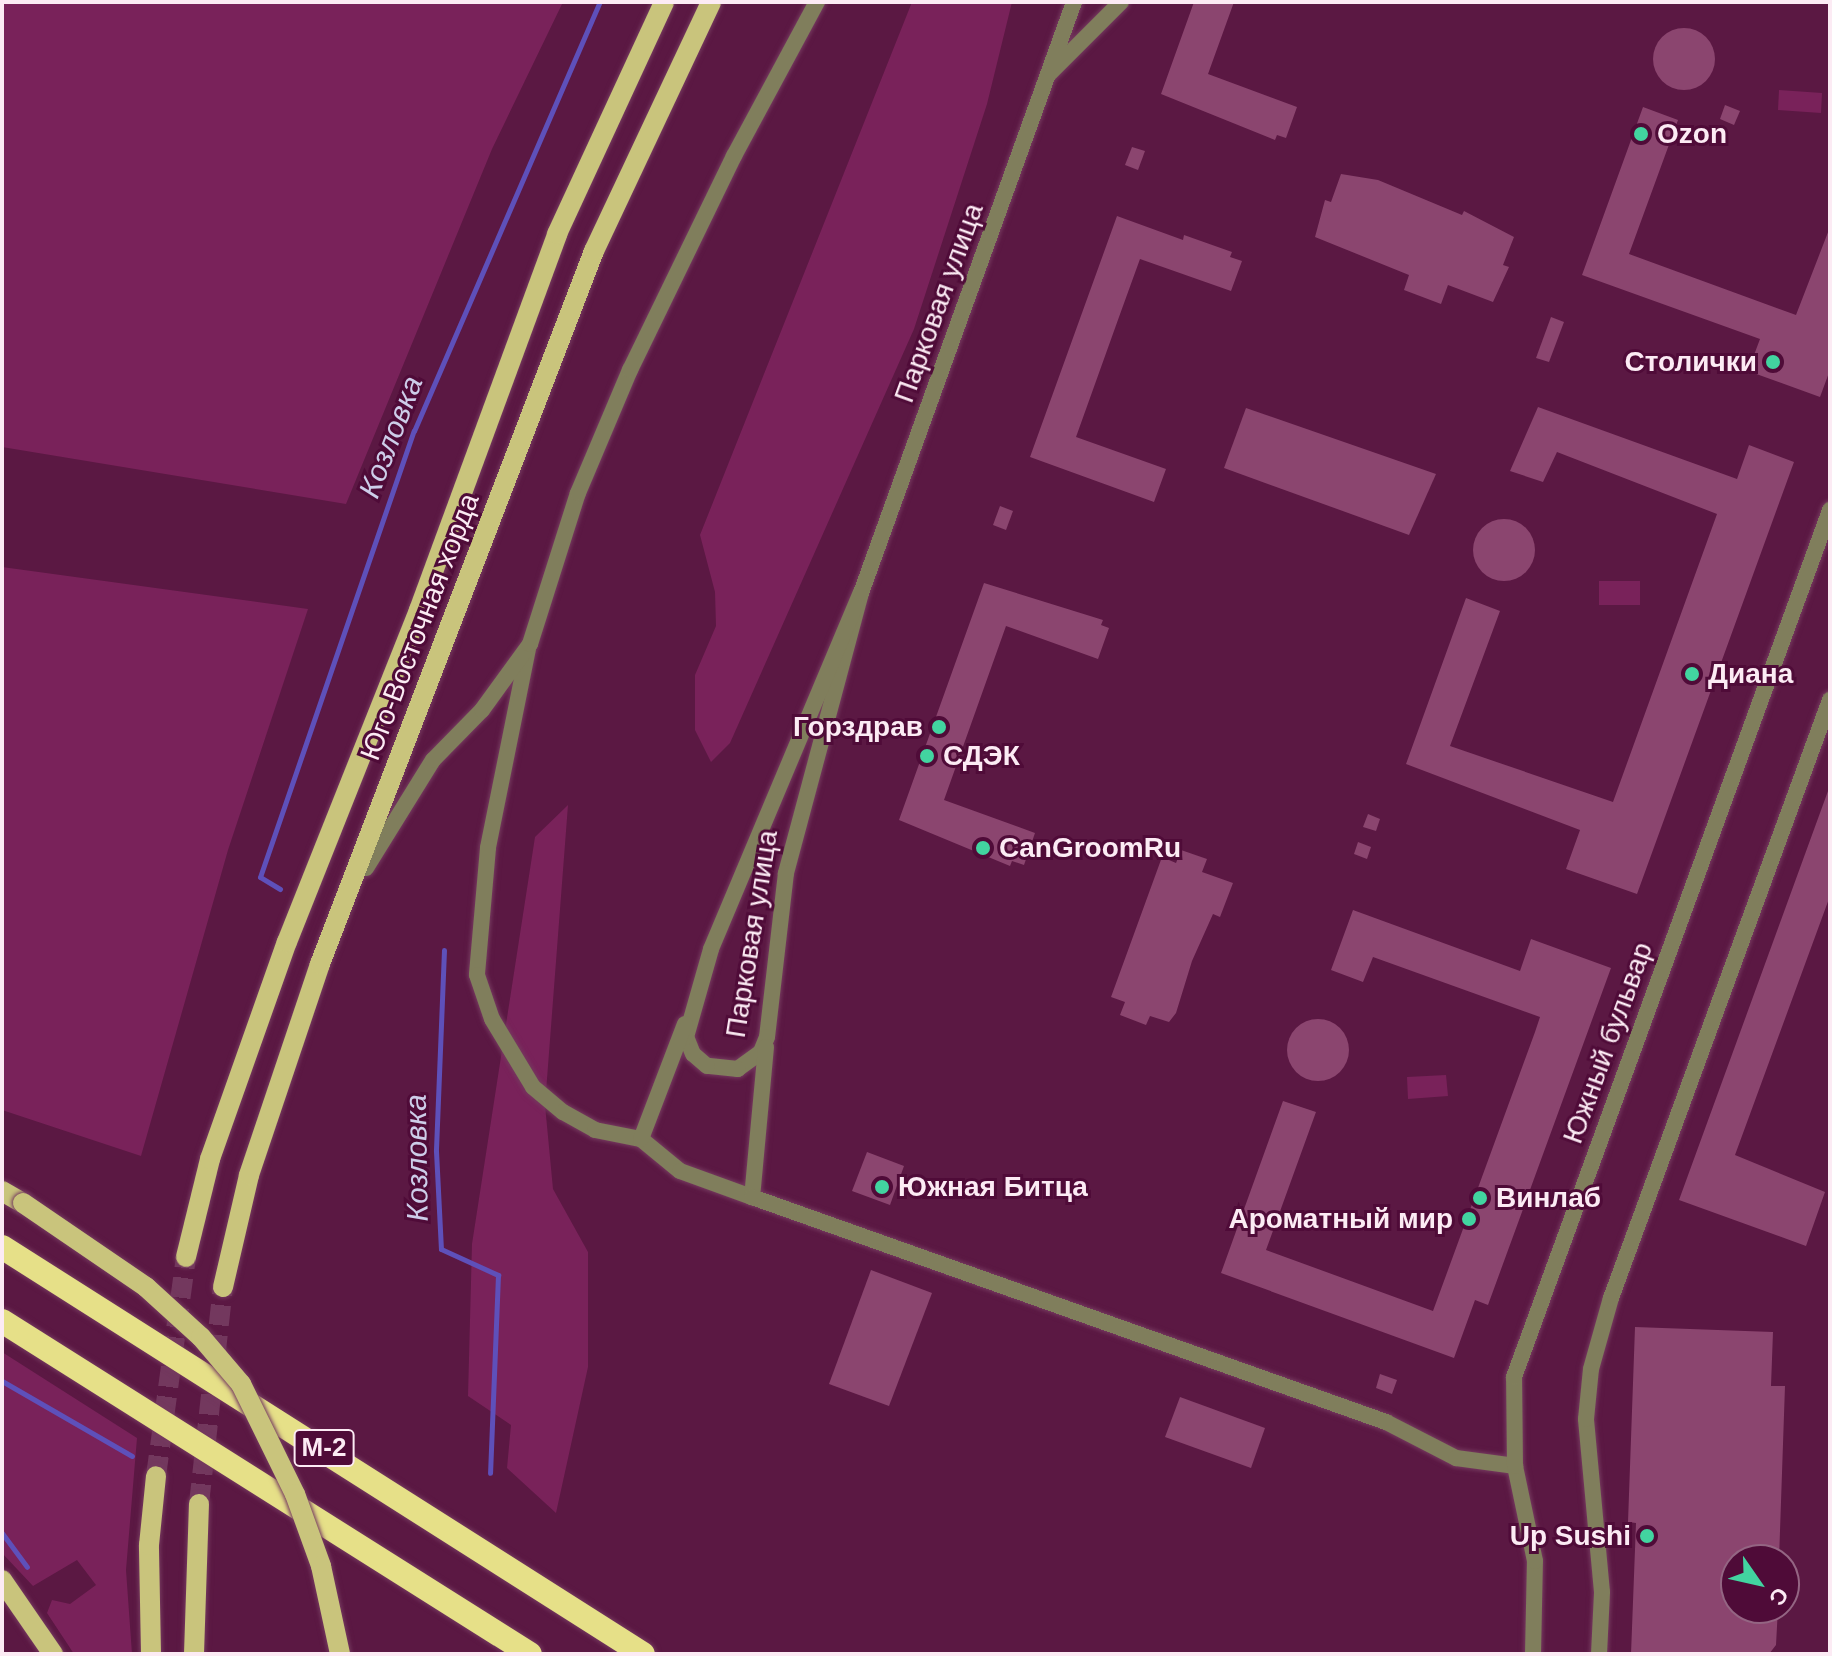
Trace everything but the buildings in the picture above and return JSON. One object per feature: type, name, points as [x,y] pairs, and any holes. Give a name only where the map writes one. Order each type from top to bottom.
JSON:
[{"type":"highway","name":"М-2","points":[[2,1247],[643,1654]]},
{"type":"highway","name":"М-2","points":[[2,1321],[530,1654]]},
{"type":"main road","name":"Юго-Восточная хорда","points":[[186,1257],[210,1159],[287,942],[419,610],[557,234],[664,2]]},
{"type":"main road","name":"Юго-Восточная хорда","points":[[223,1287],[249,1175],[320,964],[594,251],[711,2]]},
{"type":"main road","points":[[2,1191],[146,1287],[201,1337],[241,1384],[295,1494],[321,1566],[340,1654]]},
{"type":"main road","points":[[151,1654],[149,1545],[156,1476]]},
{"type":"main road","points":[[194,1654],[199,1504]]},
{"type":"main road","points":[[2,1580],[53,1654]]},
{"type":"street","points":[[817,2],[734,156],[630,370],[578,493],[530,644],[488,848],[477,975],[492,1019],[533,1087],[595,1130],[641,1139],[680,1171],[1386,1422],[1456,1458],[1515,1466]]},
{"type":"street","name":"Парковая улица","points":[[861,593],[793,844],[767,1037],[751,1063],[726,1071],[707,1066],[693,1054],[686,1037],[689,1013],[747,854],[861,593],[1074,2]]},
{"type":"street","name":"Парковая улица","points":[[1048,74],[1121,2]]},
{"type":"street","name":"Южный бульвар","points":[[1533,1654],[1535,1561],[1515,1466],[1514,1377],[1830,510]]},
{"type":"street","points":[[320,964],[403,802],[433,760],[482,710],[530,644]]},
{"type":"street","points":[[1599,1654],[1602,1592],[1586,1419],[1591,1369],[1611,1298],[1830,700]]},
{"type":"street","points":[[641,1139],[689,1013]]},
{"type":"street","points":[[752,1197],[767,1037]]},
{"type":"shaded area","points":[[2,2],[563,2],[492,149],[346,504],[2,447]]},
{"type":"shaded area","points":[[912,2],[1012,2],[987,104],[914,329],[730,743],[711,762],[695,730],[695,675],[716,626],[715,592],[700,535]]},
{"type":"shaded area","points":[[1779,90],[1822,93],[1821,113],[1778,110]]},
{"type":"shaded area","points":[[2,567],[308,609],[228,850],[141,1156],[2,1110]]},
{"type":"shaded area","points":[[1599,581],[1640,581],[1640,605],[1599,605]]},
{"type":"shaded area","points":[[568,805],[545,1105],[553,1189],[588,1252],[588,1367],[556,1513],[507,1468],[511,1425],[468,1396],[472,1244],[535,837]]},
{"type":"shaded area","points":[[1446,1075],[1448,1096],[1408,1099],[1407,1077]]},
{"type":"shaded area","points":[[2,1352],[137,1438],[126,1570],[132,1654],[74,1654],[47,1613],[52,1600],[70,1604],[96,1585],[77,1560],[33,1586],[2,1553]]},
{"type":"waterway","name":"Козловка","points":[[280,889],[260,877],[414,431],[600,2]]},
{"type":"waterway","name":"Козловка","points":[[444,950],[436,1151],[441,1249],[498,1275],[490,1473]]},
{"type":"waterway","points":[[2,1381],[132,1456]]},
{"type":"waterway","points":[[2,1533],[27,1567]]},
{"type":"tunnel","points":[[156,1476],[186,1257]]},
{"type":"tunnel","points":[[199,1504],[223,1287]]},
{"type":"place","name":"Ozon","points":[[1641,134]]},
{"type":"place","name":"Столички","points":[[1773,362]]},
{"type":"place","name":"Диана","points":[[1692,674]]},
{"type":"place","name":"Горздрав","points":[[939,727]]},
{"type":"place","name":"СДЭК","points":[[927,756]]},
{"type":"place","name":"CanGroomRu","points":[[983,848]]},
{"type":"place","name":"Южная Битца","points":[[882,1187]]},
{"type":"place","name":"Винлаб","points":[[1480,1198]]},
{"type":"place","name":"Ароматный мир","points":[[1469,1219]]},
{"type":"place","name":"Up Sushi","points":[[1647,1536]]}]
